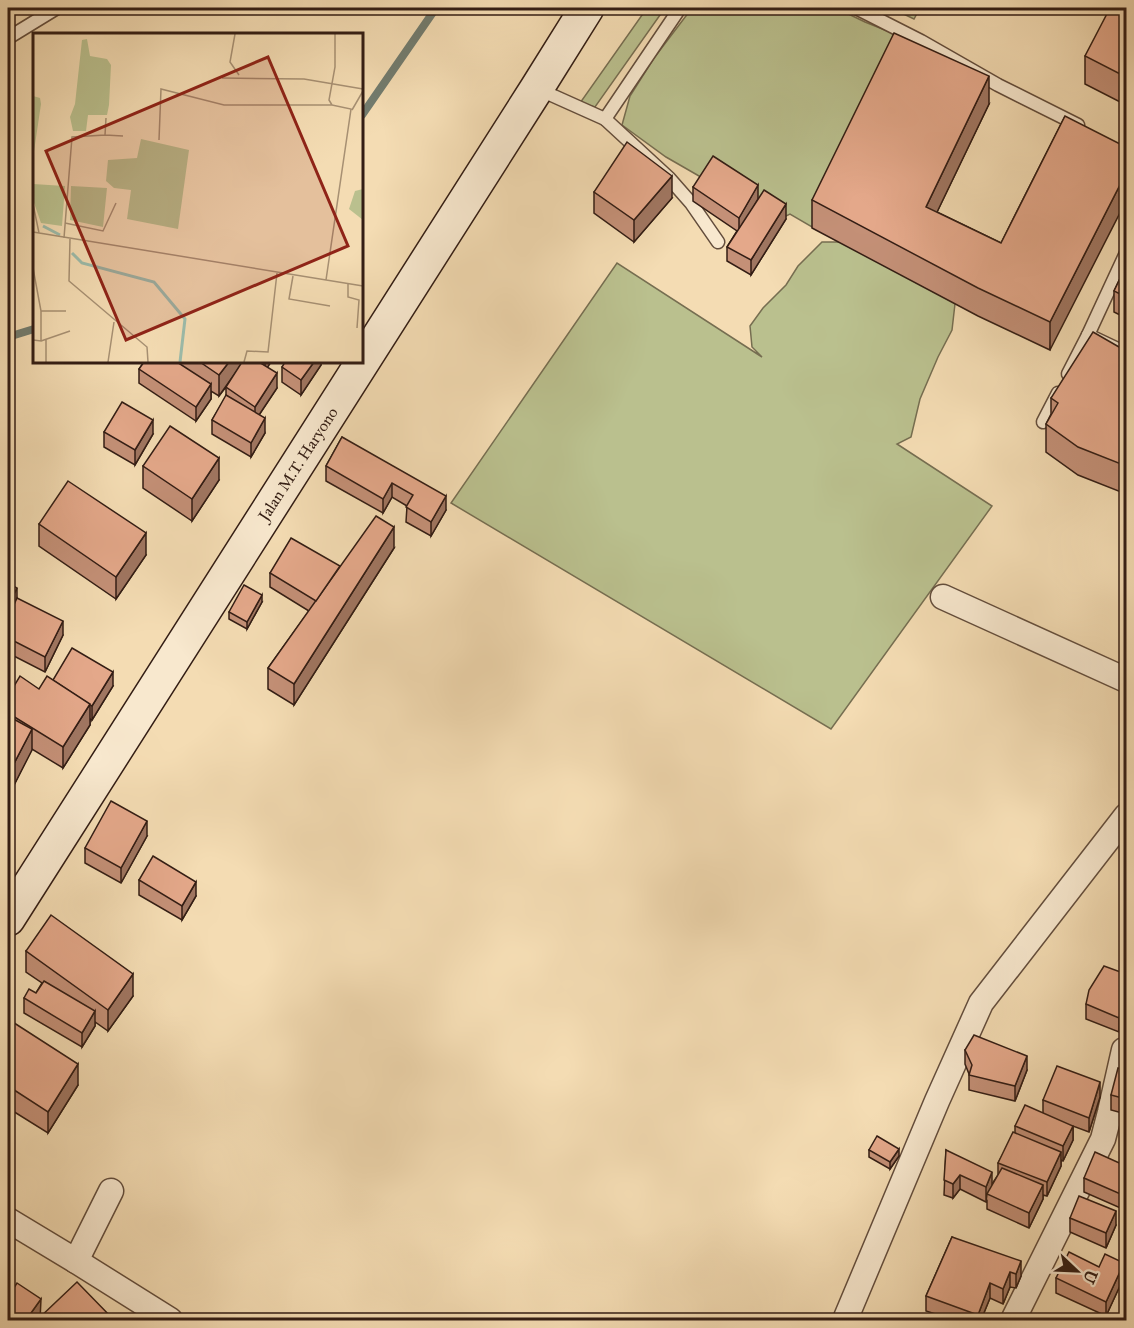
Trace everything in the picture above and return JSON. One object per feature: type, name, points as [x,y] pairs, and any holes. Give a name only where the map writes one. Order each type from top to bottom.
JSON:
[{"type":"main road","name":"Jalan M.T. Haryono","points":[[10,909],[550,93],[587,8]]},
{"type":"street","points":[[943,597],[1126,680]]},
{"type":"street","points":[[845,1320],[981,1003],[1126,816]]},
{"type":"street","points":[[1013,1320],[1102,1140],[1124,1050]]},
{"type":"street","points":[[1102,1140],[1126,1130]]},
{"type":"street","points":[[76,1261],[111,1191]]},
{"type":"street","points":[[8,1220],[170,1320]]},
{"type":"lane","points":[[8,38],[57,8]]},
{"type":"lane","points":[[605,119],[680,8]]},
{"type":"lane","points":[[856,8],[921,41],[998,85],[1084,128]]},
{"type":"lane","points":[[550,93],[605,119],[669,178],[691,203],[718,242]]},
{"type":"lane","points":[[1043,422],[1088,335],[1126,253]]},
{"type":"lane","points":[[1088,335],[1126,352]]},
{"type":"green space","points":[[647,8],[665,8],[595,107],[580,103]]},
{"type":"green space","points":[[692,8],[836,8],[900,36],[812,227],[790,214],[782,218],[699,176],[666,157],[622,125],[630,96],[654,58]]},
{"type":"green space","points":[[891,8],[920,8],[914,19]]},
{"type":"green space","points":[[822,242],[852,242],[956,295],[952,330],[920,399],[911,437],[897,444],[992,506],[831,729],[451,503],[617,263],[762,357],[752,347],[750,326],[763,308],[786,285],[798,266]]},
{"type":"building","points":[[1110,8],[1126,8],[1126,77],[1085,56]]},
{"type":"building","points":[[894,33],[989,76],[926,207],[1001,243],[1065,116],[1126,147],[1126,173],[1050,322],[978,288],[812,200]]},
{"type":"building","points":[[627,142],[672,176],[634,220],[594,192]]},
{"type":"building","points":[[713,156],[758,185],[739,218],[693,187]]},
{"type":"building","points":[[764,190],[786,204],[751,260],[727,247]]},
{"type":"building","points":[[1126,266],[1126,297],[1114,291]]},
{"type":"building","points":[[1093,332],[1126,351],[1126,466],[1078,447],[1046,424],[1058,403],[1051,398]]},
{"type":"building","points":[[143,363],[179,363],[211,384],[196,407],[139,369]]},
{"type":"building","points":[[201,363],[228,363],[219,375]]},
{"type":"building","points":[[241,363],[261,363],[277,373],[255,407],[226,387]]},
{"type":"building","points":[[284,363],[313,363],[301,380],[282,367]]},
{"type":"building","points":[[226,395],[265,418],[251,443],[212,420]]},
{"type":"building","points":[[122,402],[153,420],[135,450],[104,432]]},
{"type":"building","points":[[170,426],[219,458],[192,499],[143,466]]},
{"type":"building","points":[[342,437],[446,496],[431,522],[406,507],[413,495],[392,483],[383,499],[326,466]]},
{"type":"building","points":[[68,481],[146,533],[116,577],[39,524]]},
{"type":"building","points":[[376,516],[394,527],[294,684],[268,668]]},
{"type":"building","points":[[291,538],[340,566],[316,601],[270,573]]},
{"type":"building","points":[[8,583],[17,588],[8,606]]},
{"type":"building","points":[[244,585],[262,595],[247,622],[229,612]]},
{"type":"building","points":[[17,598],[63,621],[45,657],[8,638],[8,618]]},
{"type":"building","points":[[72,648],[113,672],[92,706],[53,680]]},
{"type":"building","points":[[20,676],[39,689],[47,676],[90,704],[63,747],[8,713],[8,696]]},
{"type":"building","points":[[8,716],[32,729],[8,775]]},
{"type":"building","points":[[111,801],[147,821],[121,868],[85,848]]},
{"type":"building","points":[[153,856],[196,882],[182,906],[139,880]]},
{"type":"building","points":[[51,915],[133,974],[108,1010],[26,951]]},
{"type":"building","points":[[1104,966],[1126,974],[1126,992],[1119,1018],[1086,1004],[1089,990]]},
{"type":"building","points":[[44,981],[95,1011],[82,1033],[24,998],[29,989],[36,993]]},
{"type":"building","points":[[8,1019],[78,1064],[48,1112],[8,1086]]},
{"type":"building","points":[[974,1035],[1027,1056],[1015,1086],[969,1075],[972,1065],[965,1050]]},
{"type":"building","points":[[1057,1066],[1100,1082],[1089,1118],[1043,1100]]},
{"type":"building","points":[[1118,1068],[1126,1070],[1126,1099],[1111,1095]]},
{"type":"building","points":[[1025,1105],[1073,1126],[1063,1146],[1015,1126]]},
{"type":"building","points":[[1013,1132],[1061,1152],[1047,1182],[998,1163]]},
{"type":"building","points":[[877,1136],[899,1149],[890,1162],[869,1150]]},
{"type":"building","points":[[946,1150],[992,1172],[986,1187],[960,1175],[953,1184],[944,1180]]},
{"type":"building","points":[[1095,1152],[1126,1166],[1125,1196],[1084,1178]]},
{"type":"building","points":[[1002,1168],[1043,1185],[1029,1213],[987,1194]]},
{"type":"building","points":[[1079,1196],[1116,1211],[1106,1233],[1070,1218]]},
{"type":"building","points":[[952,1237],[1021,1261],[1016,1274],[1010,1272],[1003,1289],[990,1283],[978,1315],[926,1296]]},
{"type":"building","points":[[1069,1252],[1099,1267],[1105,1254],[1124,1263],[1106,1302],[1056,1278]]},
{"type":"building","points":[[8,1260],[13,1263],[8,1272]]},
{"type":"building","points":[[77,1282],[114,1320],[37,1320]]},
{"type":"building","points":[[17,1283],[41,1299],[26,1320],[8,1320],[8,1297]]},
{"type":"building","points":[[911,1315],[924,1320],[908,1320]]},
{"type":"waterway","points":[[363,114],[436,8]]},
{"type":"waterway","points":[[8,337],[33,329]]}]
